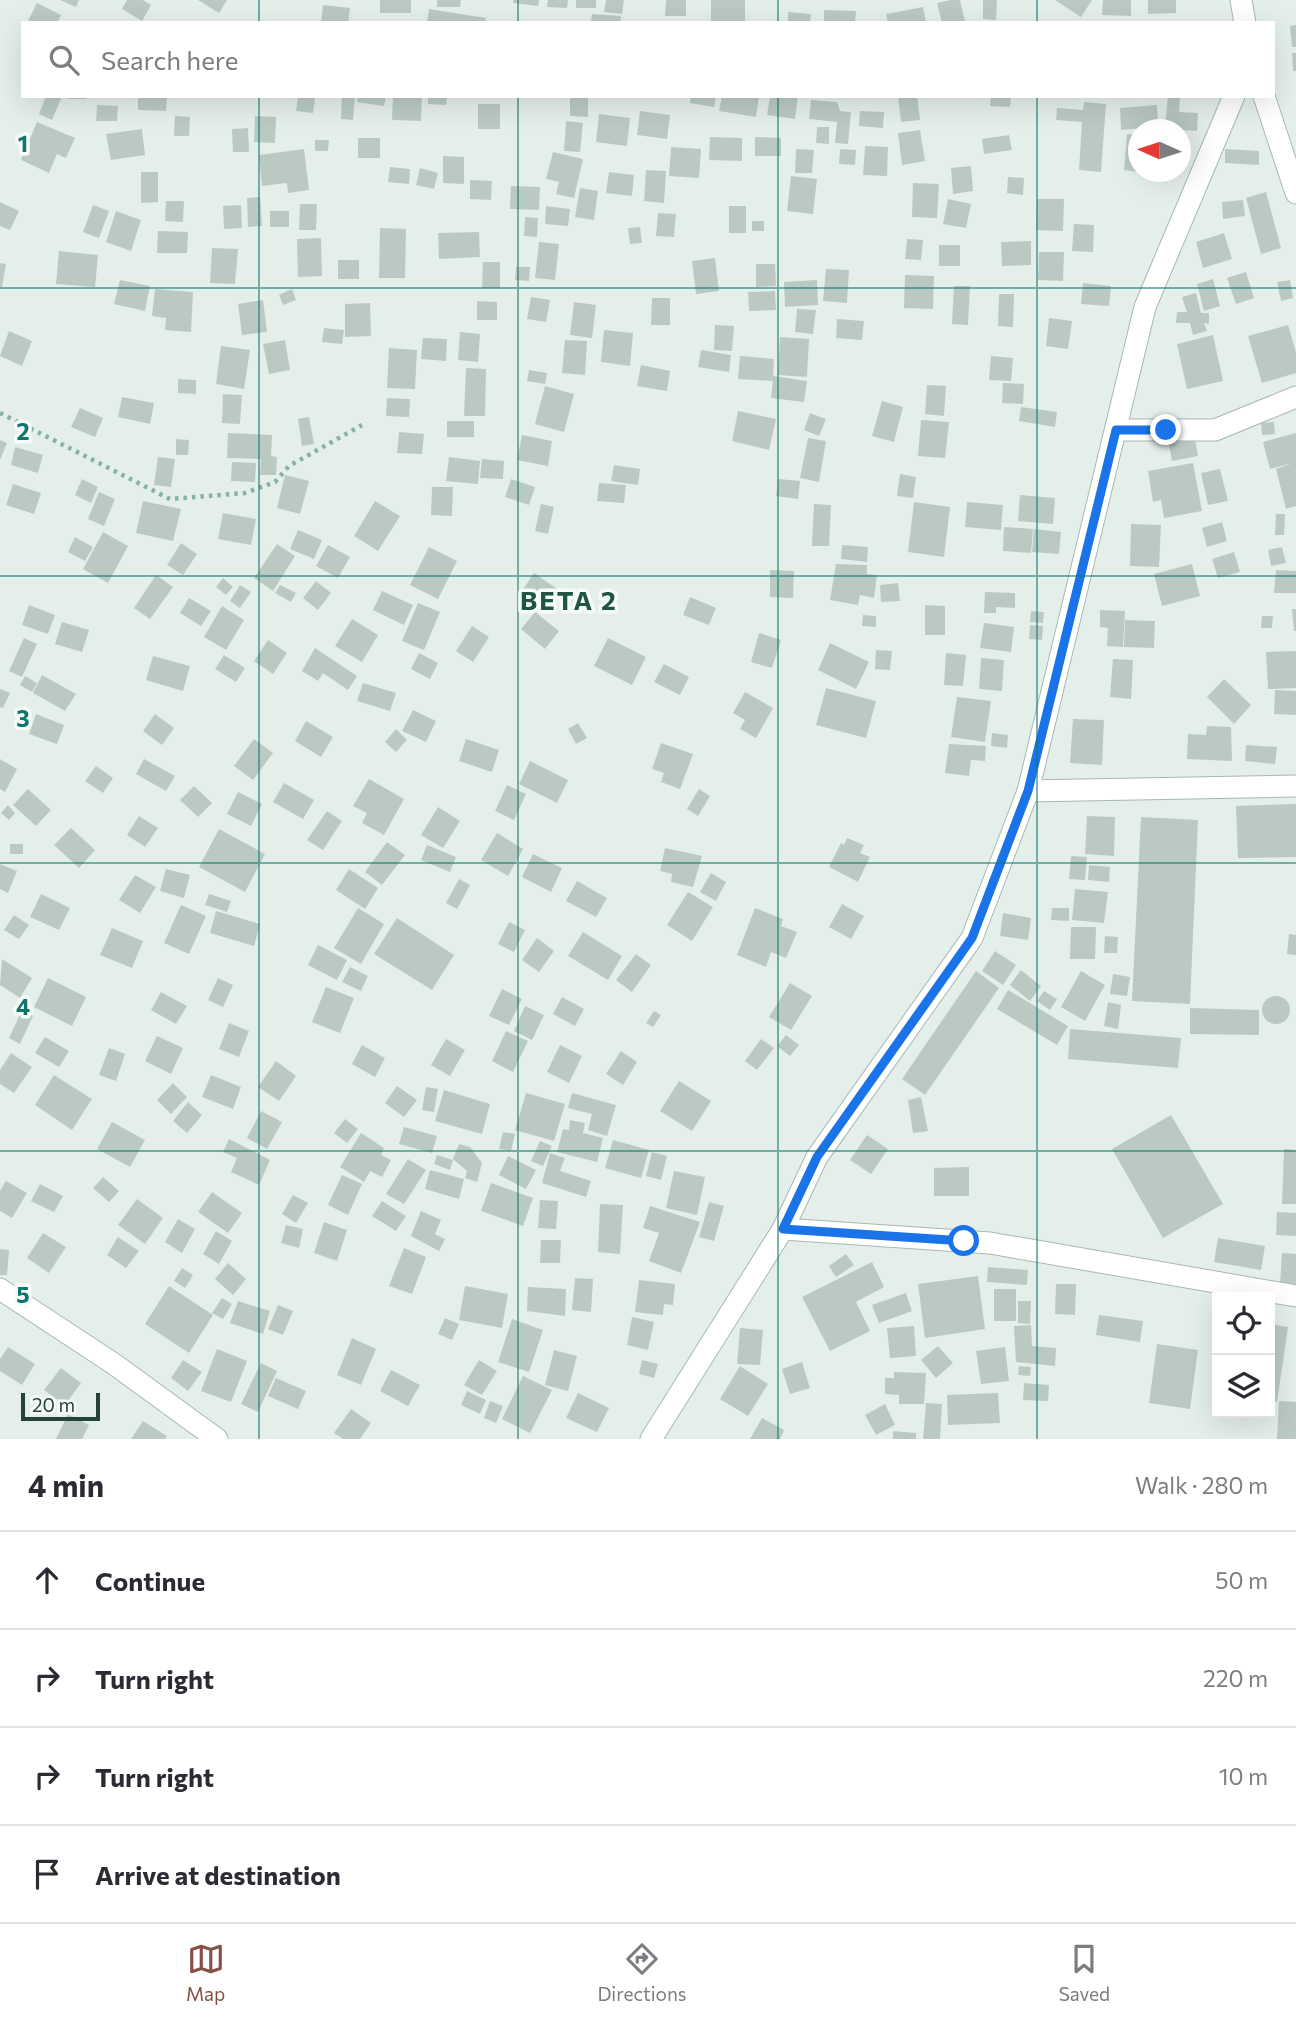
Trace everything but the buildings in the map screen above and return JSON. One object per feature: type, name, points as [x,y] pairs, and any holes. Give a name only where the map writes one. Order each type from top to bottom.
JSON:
[{"type":"street","points":[[1241,0],[1245,21]]},
{"type":"street","points":[[651,1439],[783,1229],[817,1157],[972,938],[1028,791],[1145,307],[1233,98]]},
{"type":"street","points":[[1265,98],[1296,193]]},
{"type":"street","points":[[1116,430],[1214,430],[1296,397]]},
{"type":"street","points":[[1028,791],[1296,786]]},
{"type":"street","points":[[783,1229],[990,1243],[1296,1296]]},
{"type":"street","points":[[0,1289],[114,1364],[217,1439]]},
{"type":"path","points":[[0,413],[170,499],[245,493],[275,482],[289,466],[362,425]]},
{"type":"district","name":"BETA 2","points":[[569,599]]},
{"type":"route","points":[[964,1241],[783,1229],[817,1157],[972,938],[1028,791],[1116,430],[1166,430]]}]
